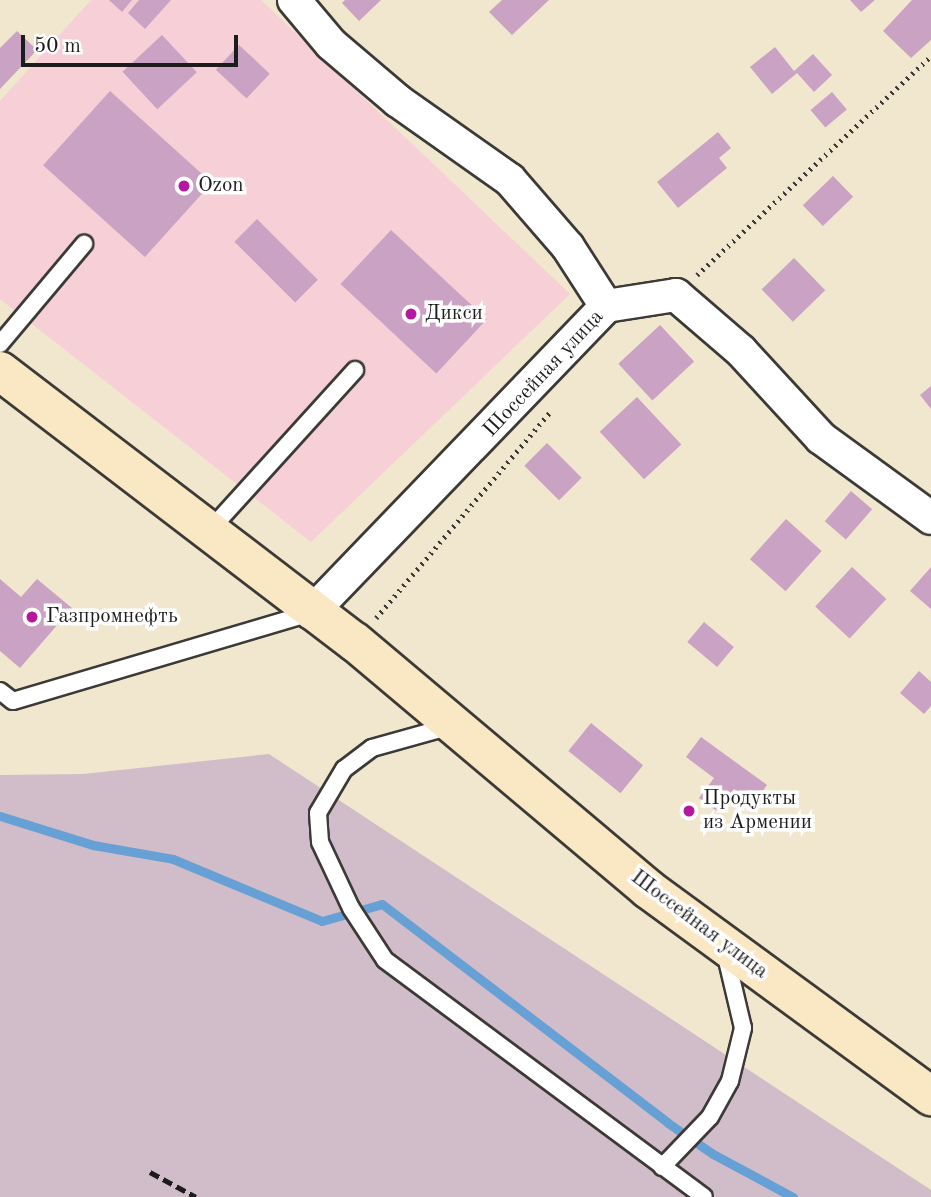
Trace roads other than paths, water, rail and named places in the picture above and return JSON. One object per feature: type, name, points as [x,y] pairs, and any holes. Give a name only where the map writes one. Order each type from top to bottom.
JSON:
[{"type":"street","points":[[294,0],[331,44],[398,101],[510,180],[568,247],[606,306]]},
{"type":"street","name":"Шоссейная улица","points":[[311,613],[606,306],[676,295],[741,351],[821,438],[931,518]]},
{"type":"street","name":"Шоссейная улица","points":[[0,371],[210,530],[311,613],[355,642],[649,889],[931,1096]]},
{"type":"lane","points":[[0,344],[84,244]]},
{"type":"lane","points":[[210,530],[355,370]]},
{"type":"lane","points":[[0,691],[13,701],[311,613]]},
{"type":"lane","points":[[453,725],[372,748],[345,769],[318,813],[320,842],[351,908],[385,960],[704,1197]]},
{"type":"lane","points":[[662,1167],[710,1117],[730,1081],[743,1028],[723,944]]},
{"type":"waterway","points":[[0,816],[93,845],[173,859],[322,921],[382,904],[668,1123],[713,1154],[793,1197]]},
{"type":"railway","points":[[150,1172],[196,1197]]},
{"type":"place","name":"Ozon","points":[[184,186]]},
{"type":"place","name":"Дикси","points":[[411,314]]},
{"type":"place","name":"Газпромнефть","points":[[32,617]]},
{"type":"place","name":"Продукты из Армении","points":[[689,811]]}]
